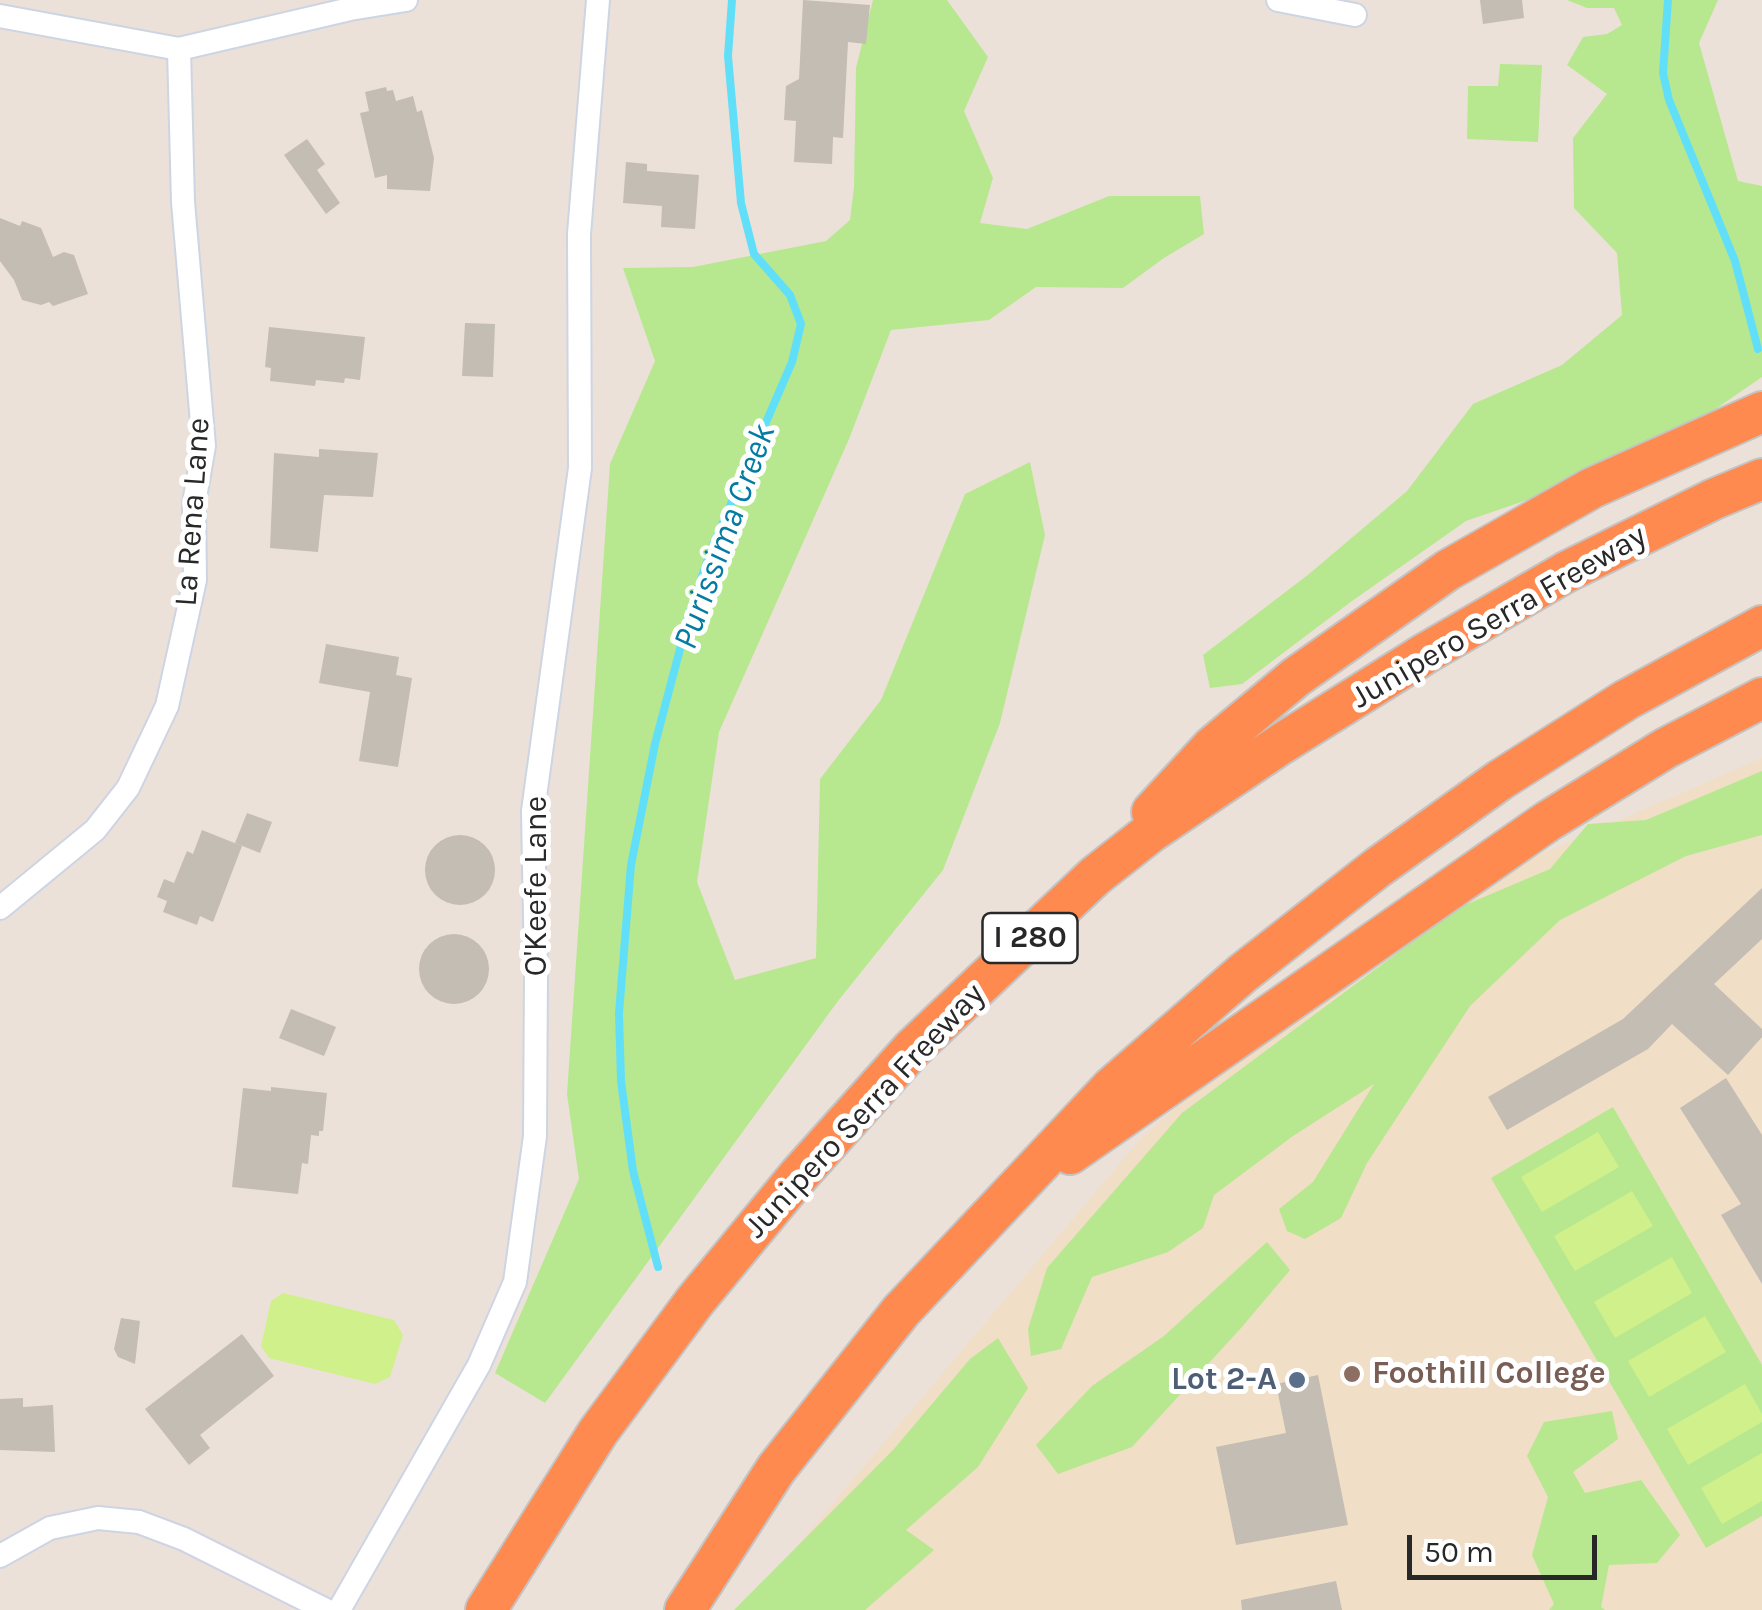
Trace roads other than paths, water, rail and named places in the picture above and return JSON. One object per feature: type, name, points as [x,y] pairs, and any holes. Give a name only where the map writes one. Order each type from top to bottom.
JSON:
[{"type":"highway","points":[[1096,876],[1212,747],[1296,677],[1448,570],[1762,389]]},
{"type":"highway","points":[[1592,488],[1762,412]]},
{"type":"highway","name":"Junipero Serra Freeway","points":[[486,1610],[598,1432],[695,1301],[799,1175],[912,1050],[1096,876],[1151,832],[1248,766],[1426,653],[1566,572],[1714,498],[1762,479]]},
{"type":"highway","points":[[685,1610],[787,1455],[902,1311],[1112,1086],[1243,973],[1377,868],[1500,780],[1626,700],[1762,626]]},
{"type":"highway","points":[[1015,1186],[1146,1103],[1548,820],[1666,748],[1762,698]]},
{"type":"street","points":[[0,16],[180,49],[350,9],[406,0]]},
{"type":"street","name":"O'Keefe Lane","points":[[339,1610],[479,1365],[515,1282],[535,1136],[533,811],[580,468],[579,234],[598,0]]},
{"type":"street","points":[[1278,0],[1354,15]]},
{"type":"street","name":"La Rena Lane","points":[[0,908],[94,830],[128,788],[166,706],[195,580],[194,503],[204,446],[184,202],[180,49]]},
{"type":"street","points":[[0,1556],[50,1528],[98,1518],[139,1522],[184,1538],[326,1610]]},
{"type":"waterway","name":"Purissima Creek","points":[[658,1267],[633,1171],[621,1081],[619,1013],[631,865],[655,744],[690,611],[711,550],[792,362],[801,324],[790,295],[754,254],[741,203],[728,56],[732,0]]},
{"type":"waterway","points":[[1668,0],[1663,73],[1669,100],[1735,261],[1758,349]]},
{"type":"place","name":"Foothill College","points":[[1352,1374]]},
{"type":"place","name":"Lot 2-A","points":[[1297,1380]]}]
